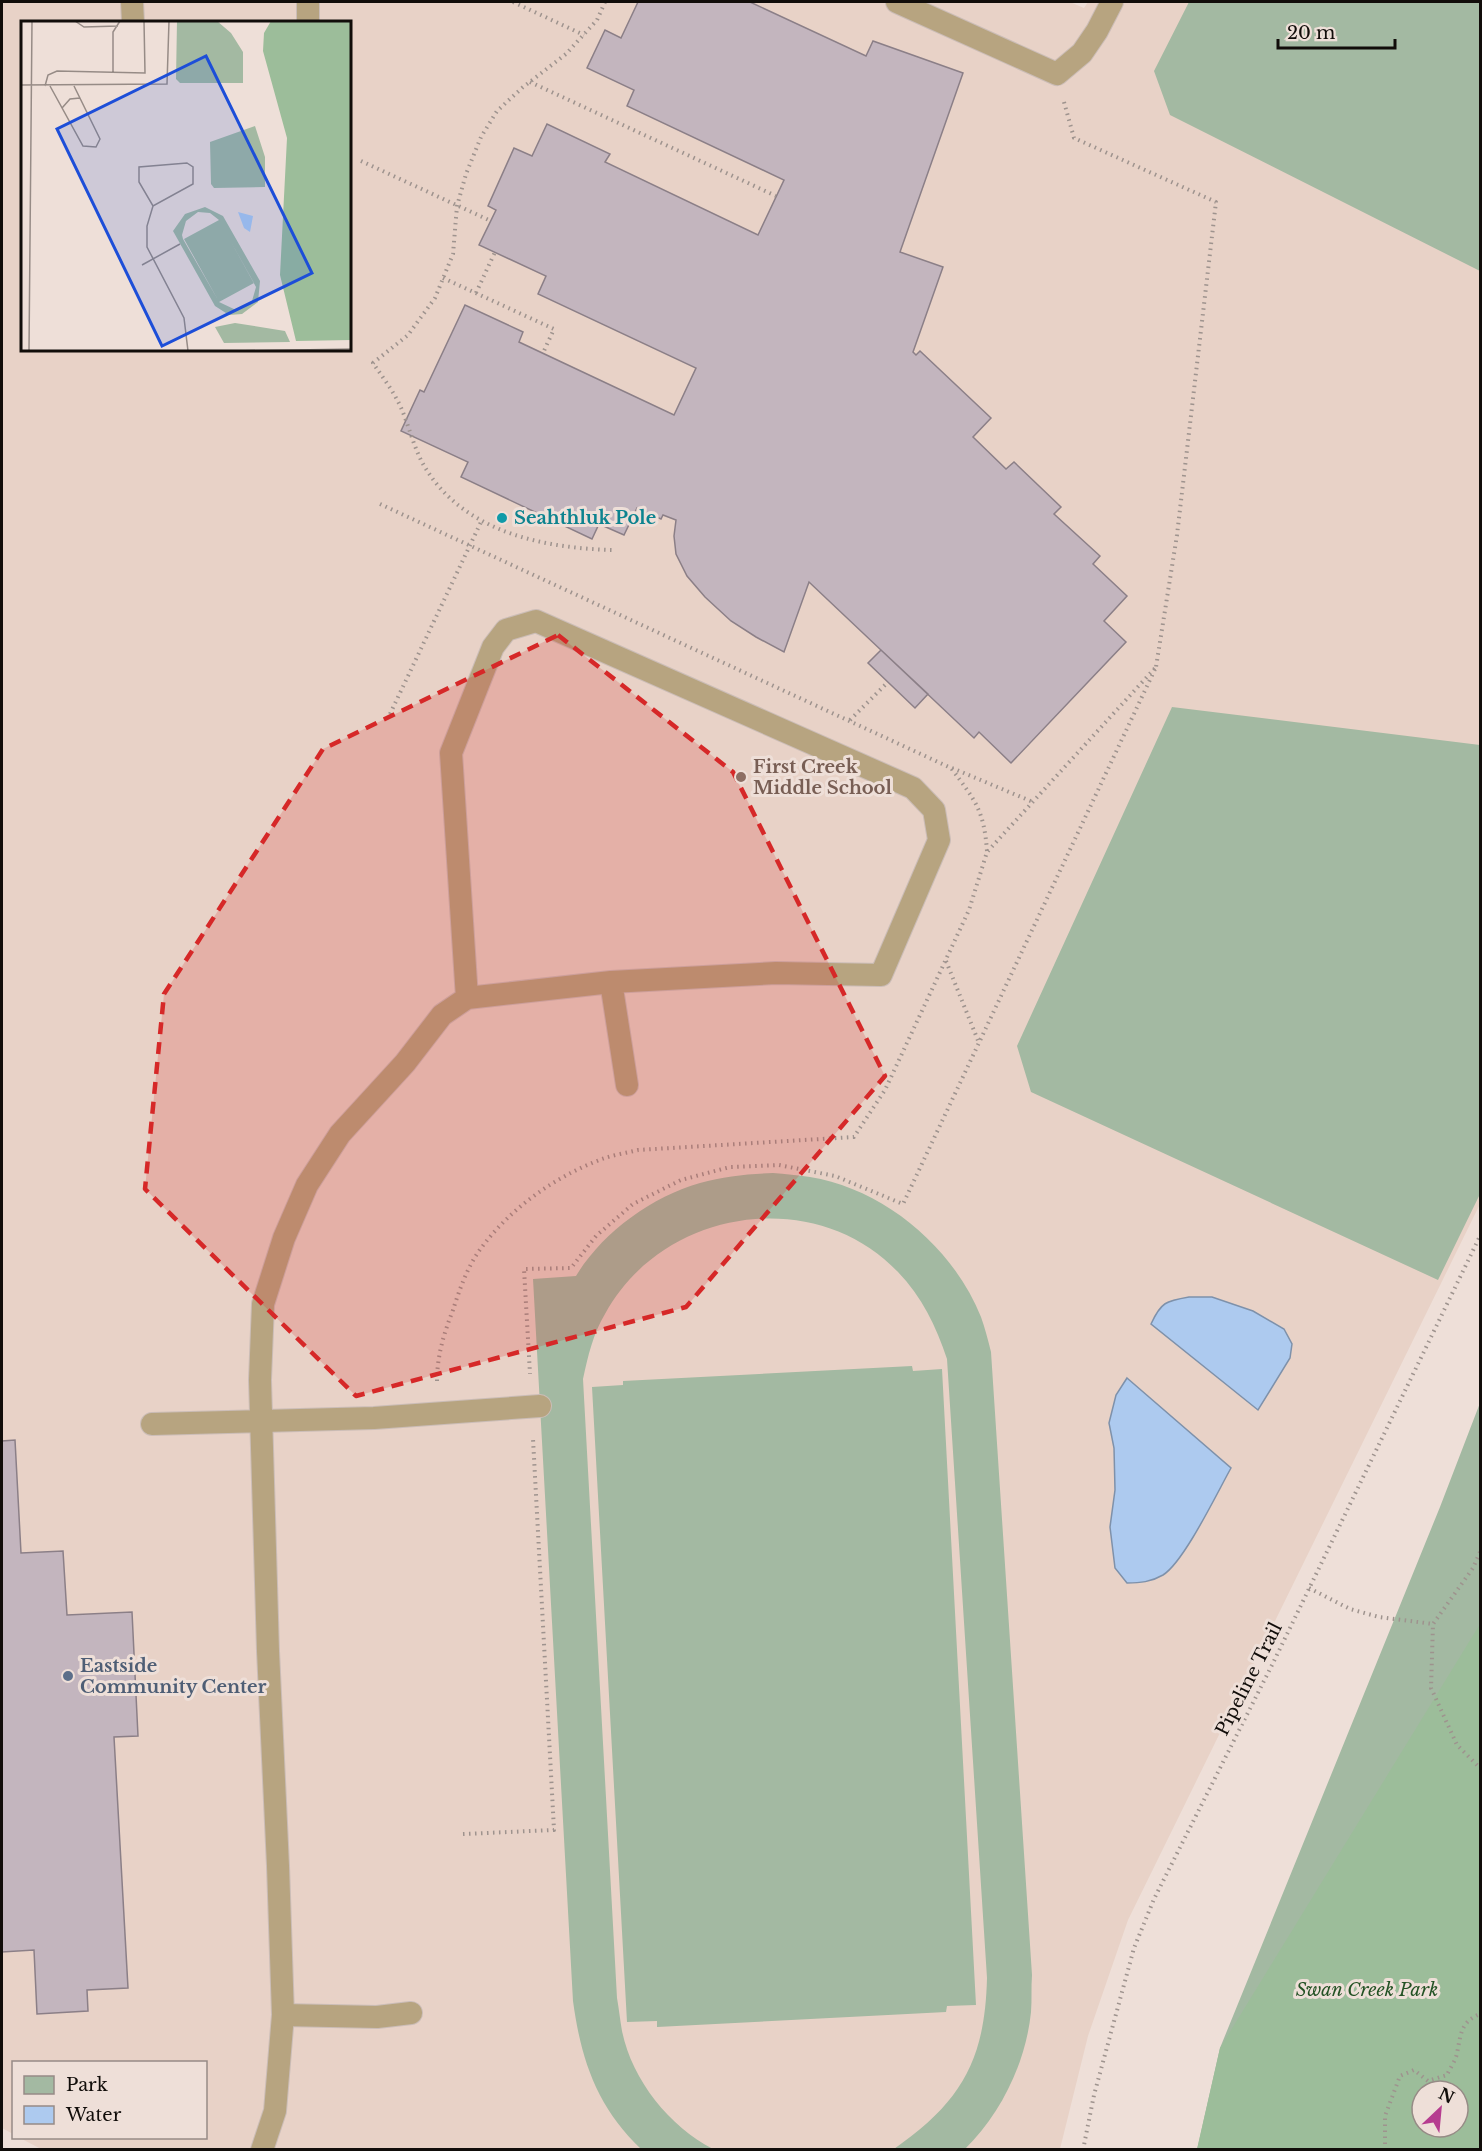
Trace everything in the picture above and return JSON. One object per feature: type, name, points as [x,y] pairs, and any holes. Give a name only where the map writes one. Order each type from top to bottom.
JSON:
[{"type":"lane","points":[[132,2],[133,21]]},
{"type":"lane","points":[[308,2],[308,21]]},
{"type":"lane","points":[[897,2],[1057,74],[1082,53],[1112,2]]},
{"type":"lane","points":[[262,2150],[275,2111],[283,2015],[268,1651],[260,1380],[263,1304],[284,1238],[307,1185],[340,1134],[405,1063],[442,1015],[467,998],[611,982],[776,973],[881,975],[939,840],[934,810],[913,788],[536,621],[506,630],[493,647],[451,753],[467,998]]},
{"type":"lane","points":[[611,982],[627,1085]]},
{"type":"lane","points":[[152,1424],[374,1418],[536,1406]]},
{"type":"lane","points":[[283,2015],[377,2017],[411,2013]]},
{"type":"path","points":[[513,2],[584,35]]},
{"type":"path","points":[[605,2],[597,20],[566,54],[497,111],[481,137],[466,174],[457,206],[453,254],[435,298],[408,334],[373,363],[401,407],[426,469],[449,497],[481,522],[524,539],[587,549],[612,550]]},
{"type":"path","points":[[463,1834],[554,1830],[536,1406],[524,1269],[571,1268],[596,1236],[633,1204],[681,1180],[730,1167],[779,1165],[835,1176],[903,1204],[1156,667],[1177,534],[1216,202],[1074,138],[1057,74]]},
{"type":"path","points":[[530,82],[776,196]]},
{"type":"path","points":[[362,160],[491,222]]},
{"type":"path","points":[[476,293],[495,252]]},
{"type":"path","points":[[443,278],[554,328],[543,353]]},
{"type":"path","points":[[380,504],[951,768],[1033,802]]},
{"type":"path","points":[[390,714],[481,522]]},
{"type":"path","points":[[987,852],[1156,667]]},
{"type":"path","points":[[850,720],[888,682]]},
{"type":"path","points":[[437,1388],[437,1367],[443,1336],[458,1293],[478,1252],[512,1212],[555,1181],[603,1158],[638,1150],[854,1137],[885,1090],[946,960],[969,910],[987,852],[985,824],[974,797],[951,768]]},
{"type":"path","points":[[946,960],[979,1044]]},
{"type":"path","name":"Pipeline Trail","points":[[1083,2150],[1094,2095],[1134,1948],[1142,1928],[1179,1847],[1309,1588],[1480,1236]]},
{"type":"path","points":[[1480,1552],[1473,1568],[1432,1624],[1431,1688],[1457,1745],[1480,1768]]},
{"type":"path","points":[[1309,1588],[1350,1609],[1379,1617],[1432,1624]]},
{"type":"path","points":[[1385,2150],[1385,2116],[1400,2076],[1414,2070],[1428,2081],[1447,2075],[1457,2055],[1459,2036],[1472,2018],[1480,2014]]},
{"type":"highlighted area","points":[[558,635],[733,772],[885,1076],[686,1307],[356,1396],[145,1189],[164,994],[323,749]]},
{"type":"shaded area","name":"First Creek Middle School","points":[[2,2],[1070,2],[1084,8],[1088,2],[1480,2],[1480,1204],[1128,1920],[1088,2036],[1060,2149],[43,2150],[22,2139],[207,2139],[207,2061],[12,2061],[12,2133],[2,2128]]},
{"type":"green space","points":[[1189,2],[1480,2],[1480,271],[1170,115],[1154,71]]},
{"type":"green space","points":[[1172,707],[1480,745],[1480,1194],[1438,1280],[1031,1092],[1017,1046]]},
{"type":"green space","points":[[773,1173],[810,1177],[864,1194],[913,1225],[953,1267],[969,1291],[981,1317],[991,1352],[1032,1975],[1031,2007],[1024,2050],[1010,2086],[990,2120],[965,2149],[894,2149],[937,2114],[965,2077],[981,2033],[987,1978],[947,1359],[927,1312],[898,1272],[864,1244],[825,1227],[783,1219],[741,1221],[701,1231],[663,1251],[631,1278],[605,1314],[591,1345],[583,1379],[617,1998],[622,2031],[634,2067],[655,2100],[682,2128],[713,2149],[641,2149],[626,2133],[602,2099],[586,2063],[576,2023],[533,1279],[576,1276],[599,1245],[614,1231],[646,1207],[682,1189],[718,1179]]},
{"type":"green space","points":[[912,1366],[913,1371],[942,1369],[976,2005],[947,2006],[946,2012],[657,2027],[657,2021],[627,2022],[592,1387],[623,1385],[623,1381]]},
{"type":"green space","name":"Swan Creek Park","points":[[1480,1403],[1480,2149],[1197,2150],[1220,2048]]},
{"type":"green space","name":"Swan Creek Park","points":[[1480,1624],[1480,2149],[1197,2149],[1220,2048]]},
{"type":"water","points":[[1189,1297],[1212,1297],[1253,1311],[1284,1329],[1292,1344],[1290,1358],[1258,1410],[1151,1324],[1165,1304]]},
{"type":"water","points":[[1127,1378],[1231,1468],[1190,1542],[1171,1568],[1154,1579],[1127,1583],[1115,1568],[1110,1527],[1115,1490],[1114,1448],[1109,1423],[1116,1395]]},
{"type":"building","points":[[638,2],[750,2],[866,56],[873,41],[963,73],[900,252],[943,267],[913,352],[916,355],[920,351],[991,418],[973,437],[1006,469],[1014,462],[1061,507],[1054,514],[1100,556],[1093,564],[1127,596],[1104,621],[1126,642],[1011,763],[979,732],[974,738],[809,582],[784,652],[731,621],[705,597],[687,576],[676,554],[674,536],[676,520],[663,515],[661,519],[637,508],[624,535],[599,524],[592,539],[461,477],[468,462],[401,431],[420,390],[424,392],[465,305],[523,332],[519,342],[674,415],[696,368],[538,294],[546,276],[479,245],[496,210],[488,206],[514,148],[532,156],[547,124],[610,154],[605,162],[758,235],[784,180],[627,106],[634,90],[587,68],[605,30],[621,38]]},
{"type":"building","points":[[881,650],[928,694],[915,708],[868,663]]},
{"type":"building","name":"Eastside Community Center","points":[[15,1440],[21,1553],[63,1551],[67,1615],[132,1612],[138,1736],[114,1737],[128,1988],[87,1990],[88,2011],[37,2014],[34,1950],[2,1952],[2,1441]]},
{"type":"place","name":"Seahthluk Pole","points":[[502,518]]},
{"type":"place","name":"First Creek Middle School","points":[[741,777]]},
{"type":"place","name":"Eastside Community Center","points":[[68,1676]]}]
